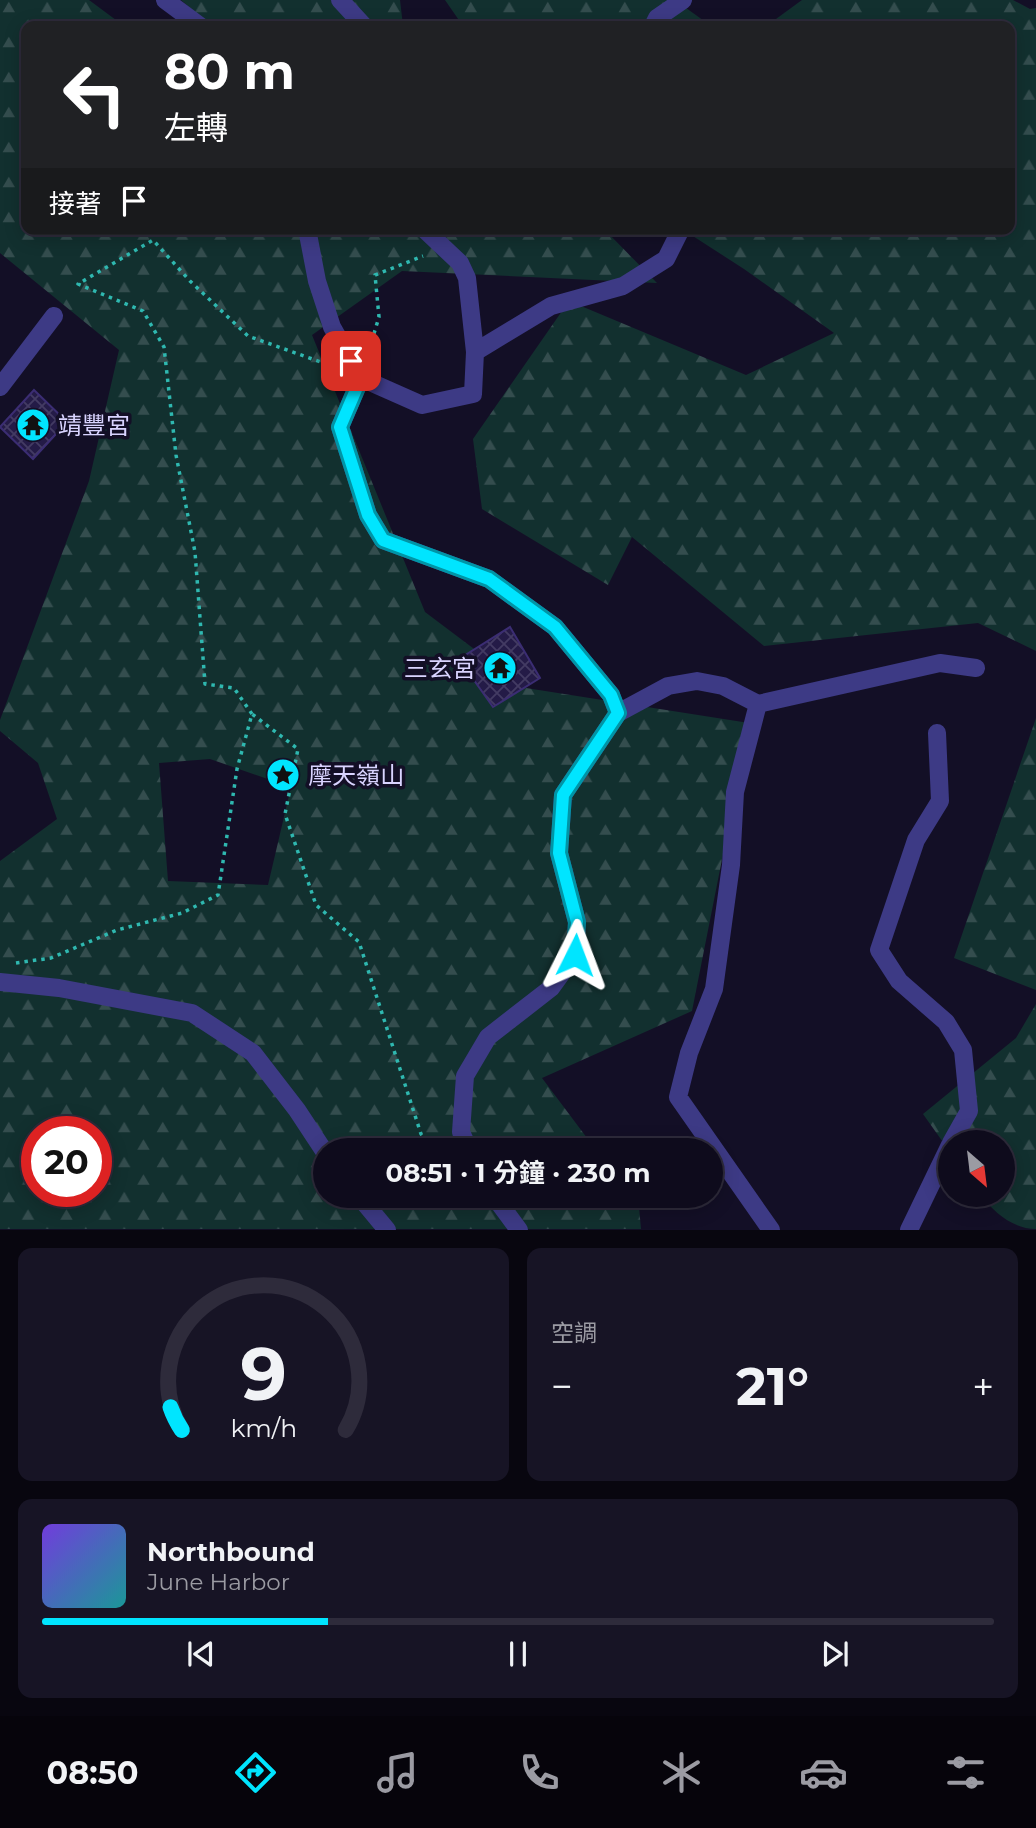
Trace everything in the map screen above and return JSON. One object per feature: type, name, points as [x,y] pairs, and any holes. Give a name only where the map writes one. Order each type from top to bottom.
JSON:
[{"type":"lane","points":[[165,0],[193,21]]},
{"type":"lane","points":[[340,0],[360,21]]},
{"type":"lane","points":[[656,21],[683,0]]},
{"type":"lane","points":[[308,235],[317,281],[332,327],[361,378],[422,405],[460,399],[473,394],[475,352],[467,278],[460,263],[429,235]]},
{"type":"lane","points":[[475,352],[551,306],[623,286],[666,259],[678,235]]},
{"type":"lane","points":[[0,387],[54,316]]},
{"type":"lane","points":[[361,378],[340,427],[368,515],[383,540],[489,579],[555,627],[611,695],[618,713]]},
{"type":"lane","points":[[464,1138],[461,1132],[465,1076],[488,1037],[551,988],[575,955],[577,922],[559,853],[563,795],[618,713],[668,686],[697,681],[723,686],[758,704],[940,663],[976,668]]},
{"type":"lane","points":[[758,704],[735,792],[730,877],[714,989],[689,1053],[678,1097],[771,1230]]},
{"type":"lane","points":[[937,733],[940,801],[916,840],[879,950],[900,981],[946,1022],[962,1050],[969,1111],[959,1130]]},
{"type":"lane","points":[[0,982],[59,988],[192,1013],[253,1053],[315,1138]]},
{"type":"lane","points":[[909,1230],[938,1171]]},
{"type":"lane","points":[[369,1208],[387,1230]]},
{"type":"lane","points":[[503,1208],[519,1230]]},
{"type":"path","points":[[332,365],[248,336],[190,281],[153,240],[78,284],[143,311],[164,347],[176,454],[195,552],[205,684],[234,688],[252,714],[298,749],[285,814],[316,905],[359,942],[424,1138]]},
{"type":"path","points":[[361,378],[379,317],[375,275],[441,248]]},
{"type":"path","points":[[13,963],[51,958],[117,930],[183,913],[218,895],[237,769],[252,714]]},
{"type":"green space","points":[[0,0],[89,0],[117,21],[21,21],[21,235],[610,235],[657,283],[402,271],[312,335],[425,612],[526,688],[749,723],[692,1011],[542,1078],[587,1138],[313,1138],[313,1208],[639,1208],[641,1229],[0,1229],[0,861],[57,819],[38,763],[0,731],[0,720],[89,481],[119,350],[0,253]],"holes":[[[210,759],[291,787],[268,885],[168,881],[159,763]]]},
{"type":"green space","points":[[181,0],[400,0],[402,21],[205,21]]},
{"type":"green space","points":[[445,0],[675,0],[704,21],[460,21]]},
{"type":"green space","points":[[802,0],[1013,0],[1030,9],[1036,8],[1036,651],[978,623],[764,646],[632,537],[608,585],[482,509],[473,439],[569,301],[746,375],[834,333],[691,235],[1015,235],[1015,21],[771,21]]},
{"type":"green space","points":[[1036,718],[1036,990],[954,958]]},
{"type":"green space","points":[[1036,1004],[1036,1229],[1012,1223],[992,1208],[1015,1208],[1015,1130],[938,1130],[938,1135],[923,1114],[1016,1038]]},
{"type":"building","name":"靖豐宮","points":[[34,390],[67,422],[33,459],[0,427]]},
{"type":"building","name":"三玄宮","points":[[510,627],[540,678],[493,707],[459,659]]},
{"type":"place","name":"靖豐宮","points":[[33,425]]},
{"type":"place","name":"三玄宮","points":[[500,668]]},
{"type":"place","name":"摩天嶺山","points":[[283,775]]},
{"type":"route","points":[[351,361],[361,378],[340,427],[368,515],[383,540],[489,579],[555,627],[611,695],[618,713],[563,795],[559,853],[577,922],[575,955]]}]
